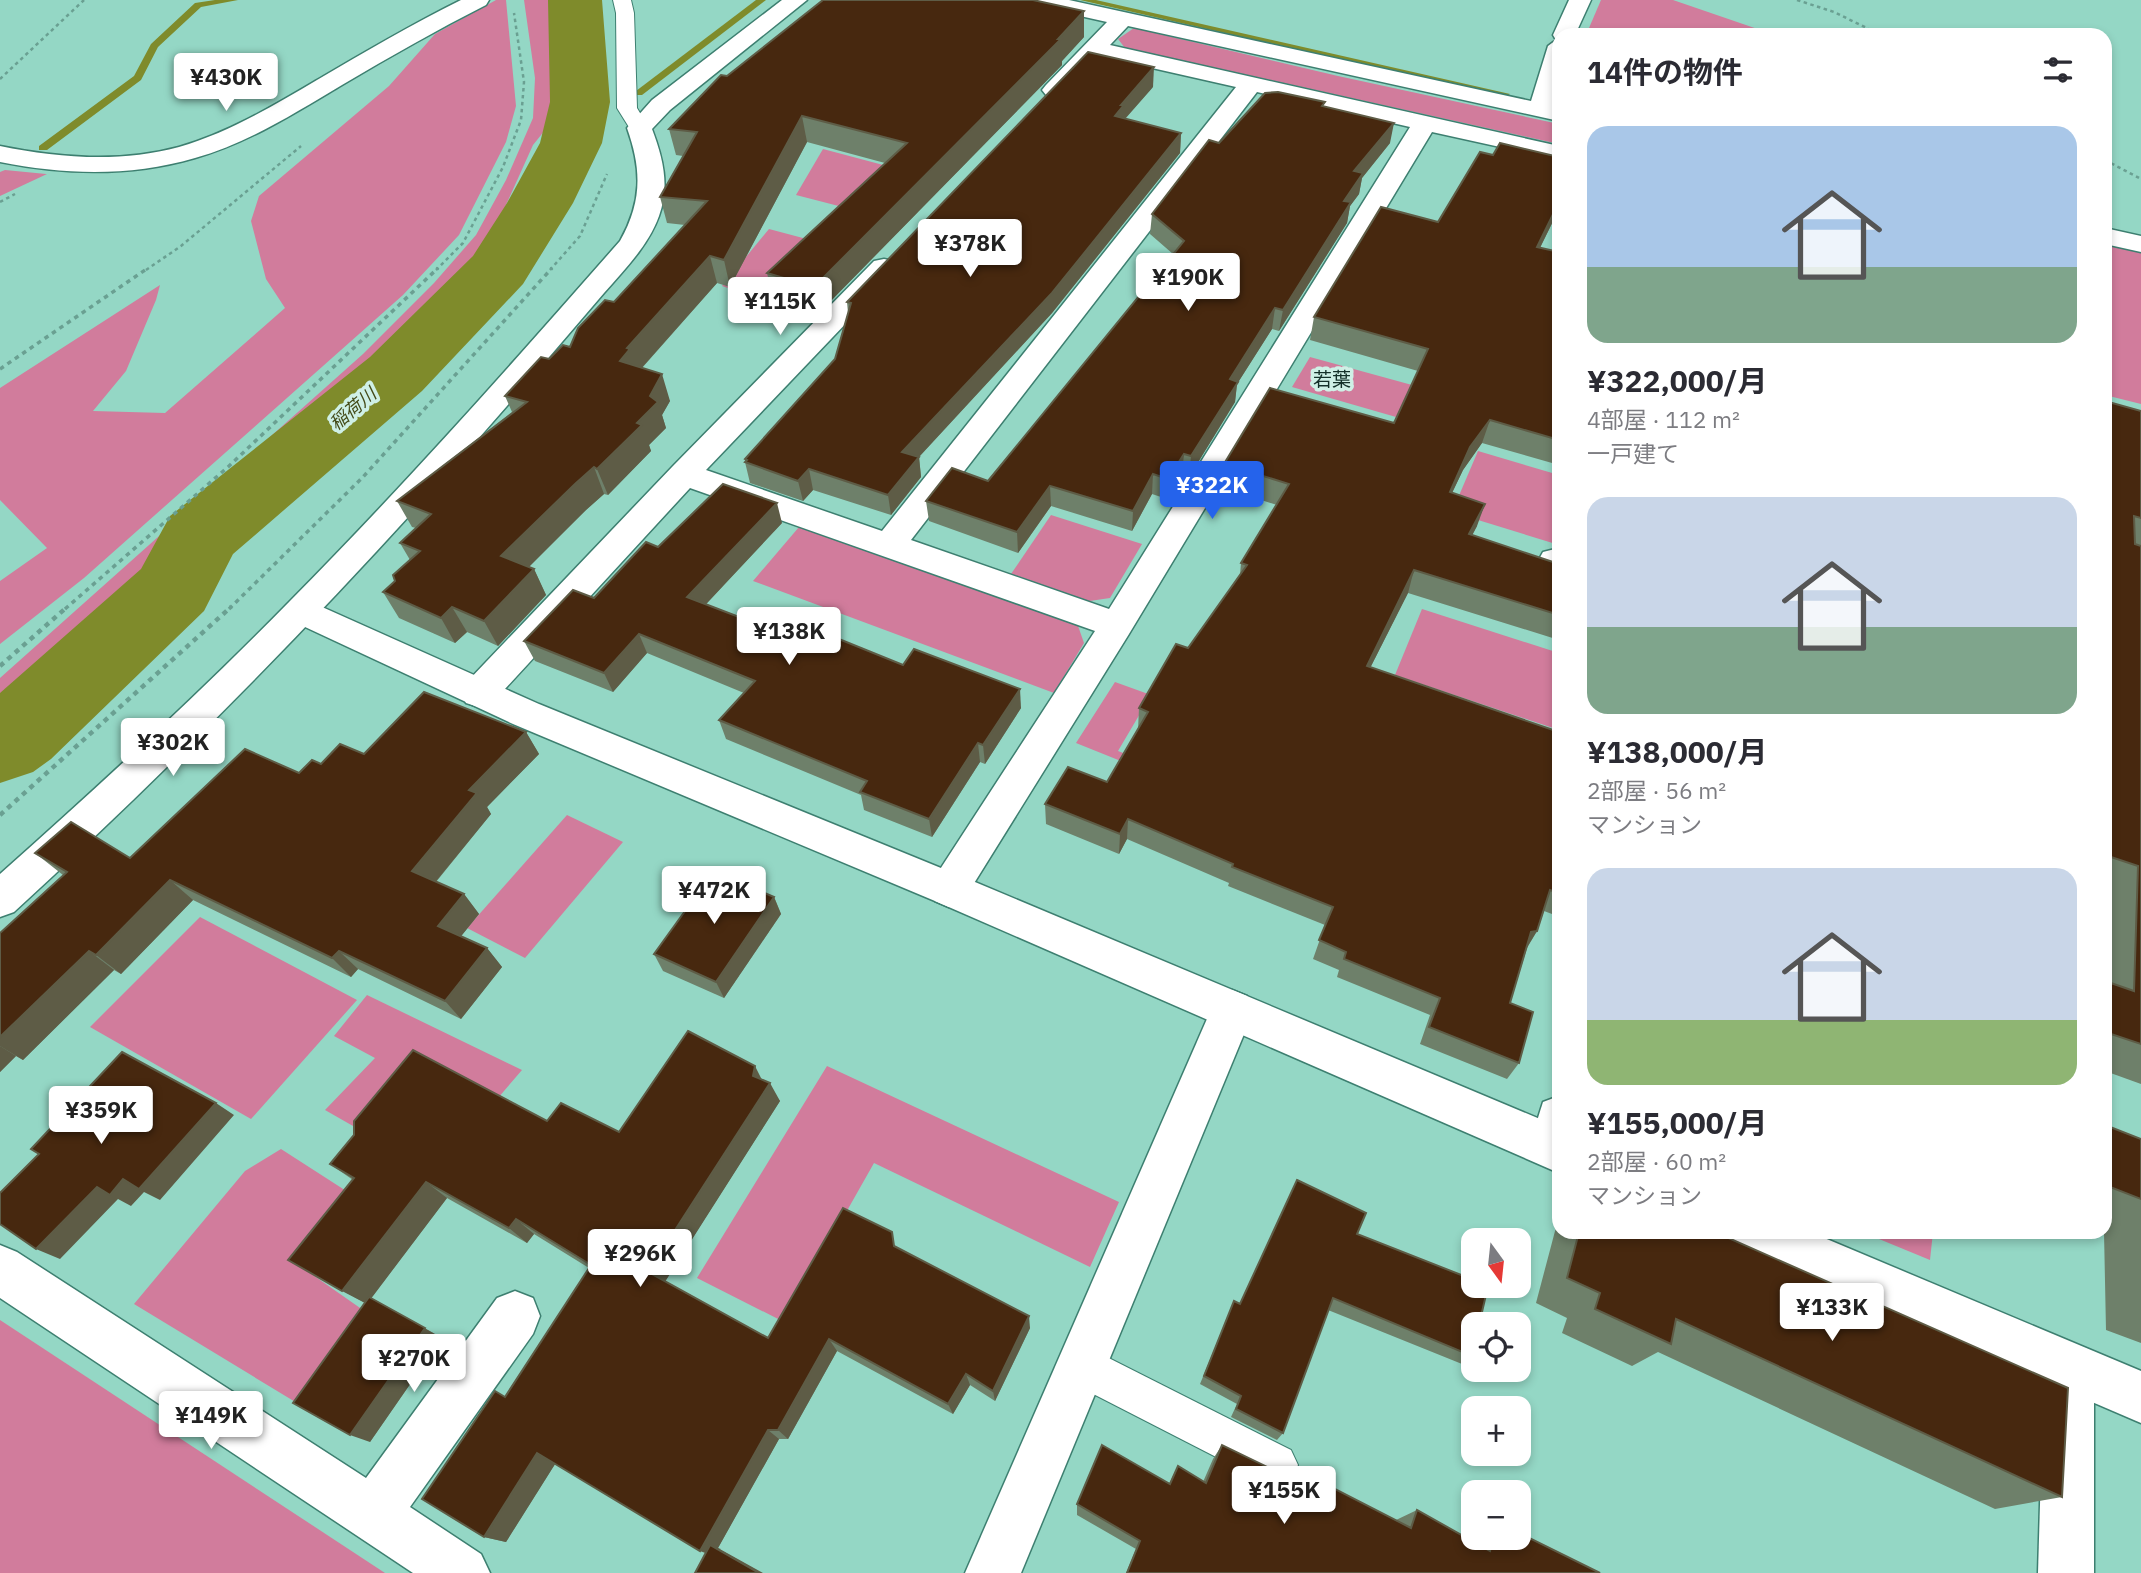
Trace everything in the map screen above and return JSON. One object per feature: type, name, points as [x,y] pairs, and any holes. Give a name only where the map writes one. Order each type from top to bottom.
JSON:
[{"type":"street","points":[[0,154],[44,163],[114,164],[164,157],[208,145],[264,121],[418,31],[478,0]]},
{"type":"street","points":[[0,899],[86,822],[302,611],[494,404],[631,245],[649,208],[653,182],[651,158],[639,128],[661,105],[796,0]]},
{"type":"street","points":[[1039,0],[1550,112]]},
{"type":"street","points":[[1567,28],[1580,0]]},
{"type":"street","points":[[1037,108],[1123,18]]},
{"type":"street","points":[[1094,48],[1552,151]]},
{"type":"street","points":[[888,546],[1252,83]]},
{"type":"street","points":[[949,889],[1117,625],[1425,123]]},
{"type":"street","points":[[2112,238],[2141,244]]},
{"type":"street","points":[[479,694],[684,474],[903,246]]},
{"type":"street","points":[[684,474],[1117,625]]},
{"type":"street","points":[[302,611],[479,694],[667,774],[949,889],[1232,1010],[1552,1136]]},
{"type":"street","points":[[992,1573],[1232,1010]]},
{"type":"street","points":[[1769,1239],[2141,1397]]},
{"type":"street","points":[[0,1269],[462,1573]]},
{"type":"street","points":[[373,1514],[515,1316]]},
{"type":"street","points":[[2066,1573],[2069,1367]]},
{"type":"lane","points":[[622,0],[625,13],[627,108],[639,128]]},
{"type":"lane","points":[[1081,1365],[1276,1465]]},
{"type":"path","points":[[0,79],[84,0]]},
{"type":"path","points":[[1797,0],[1834,12],[1867,28]]},
{"type":"path","points":[[0,666],[228,467],[387,319],[463,243],[503,167],[521,120],[524,82],[514,14]]},
{"type":"path","points":[[0,815],[213,625],[382,457],[580,236],[617,150],[639,128]]},
{"type":"path","points":[[0,369],[181,246],[308,140]]},
{"type":"path","points":[[2112,164],[2141,179]]},
{"type":"shaded area","points":[[496,0],[506,0],[516,106],[506,142],[459,235],[403,295],[84,578],[0,644],[0,581],[47,548],[0,500],[0,388],[160,285],[126,371],[93,411],[165,413],[285,308],[266,279],[251,221],[259,196],[389,86],[435,34]]},
{"type":"shaded area","points":[[524,0],[568,0],[562,109],[533,145],[496,227],[462,273],[378,354],[193,521],[84,647],[0,711],[0,678],[363,354],[434,283],[476,235],[506,180],[533,118],[535,78]]},
{"type":"shaded area","points":[[1601,0],[1673,0],[1755,28],[1589,28]]},
{"type":"shaded area","points":[[1134,28],[1552,122],[1552,142],[1125,48],[1118,39]]},
{"type":"shaded area","points":[[823,149],[902,170],[858,211],[796,195]]},
{"type":"shaded area","points":[[5,170],[47,174],[0,196],[0,172]]},
{"type":"shaded area","points":[[769,229],[833,246],[786,267],[758,298],[722,286]]},
{"type":"shaded area","points":[[2112,243],[2141,249],[2141,404],[2112,397]]},
{"type":"shaded area","points":[[1310,357],[1412,385],[1396,417],[1292,387]]},
{"type":"shaded area","points":[[1478,451],[1552,473],[1552,543],[1452,512]]},
{"type":"shaded area","points":[[1051,515],[1142,544],[1110,598],[1083,602],[1009,577]]},
{"type":"shaded area","points":[[799,527],[1077,623],[1084,643],[1054,693],[753,581]]},
{"type":"shaded area","points":[[1422,609],[1552,651],[1552,728],[1395,675]]},
{"type":"shaded area","points":[[1115,682],[1151,695],[1118,751],[1178,774],[1203,794],[1076,743]]},
{"type":"shaded area","points":[[567,815],[623,842],[525,958],[467,928]]},
{"type":"shaded area","points":[[200,917],[357,1000],[251,1119],[90,1027]]},
{"type":"shaded area","points":[[367,995],[522,1070],[498,1098],[353,1126],[325,1110],[375,1058],[334,1036]]},
{"type":"shaded area","points":[[827,1066],[1119,1202],[1090,1267],[874,1163],[784,1322],[697,1278]]},
{"type":"shaded area","points":[[281,1149],[368,1205],[310,1273],[363,1310],[297,1403],[134,1304],[245,1171]]},
{"type":"shaded area","points":[[1879,1239],[1932,1239],[1930,1260]]},
{"type":"shaded area","points":[[0,1320],[385,1573],[0,1573]]},
{"type":"building","points":[[823,0],[1033,0],[1084,11],[1058,39],[1061,39],[814,287],[767,273],[907,143],[802,116],[724,260],[710,256],[627,348],[630,349],[620,361],[662,374],[650,396],[658,402],[637,423],[642,425],[597,469],[594,467],[575,484],[501,556],[534,569],[484,621],[452,607],[441,618],[383,592],[395,581],[393,575],[420,551],[400,543],[431,514],[397,501],[527,402],[505,396],[541,357],[549,359],[563,345],[570,347],[578,328],[605,300],[614,302],[707,201],[660,197],[697,132],[669,129],[721,75],[727,76]]},
{"type":"building","points":[[1088,52],[1154,67],[1121,105],[1124,105],[1115,116],[1181,133],[1052,293],[902,452],[919,457],[888,495],[809,469],[798,481],[745,462],[835,359],[851,303],[847,302]]},
{"type":"building","points":[[1278,92],[1325,102],[1322,106],[1394,123],[1354,171],[1363,173],[1344,201],[1351,202],[1283,310],[1275,308],[1230,379],[1238,382],[1191,456],[1184,454],[1168,479],[1153,474],[1133,511],[1050,486],[1017,532],[926,501],[952,468],[988,481],[1184,241],[1152,214],[1209,140],[1219,143],[1265,93]]},
{"type":"building","points":[[1500,143],[1552,155],[1552,216],[1537,247],[1552,250],[1552,438],[1490,420],[1470,447],[1450,492],[1485,504],[1469,534],[1552,562],[1552,613],[1414,570],[1367,666],[1552,730],[1552,891],[1550,890],[1537,931],[1531,932],[1510,1003],[1533,1012],[1519,1063],[1429,1027],[1440,998],[1344,959],[1346,952],[1319,940],[1333,907],[1232,867],[1233,864],[1128,819],[1120,834],[1045,804],[1068,767],[1107,782],[1148,712],[1139,708],[1176,644],[1188,648],[1247,565],[1241,563],[1289,484],[1224,464],[1270,388],[1394,423],[1428,349],[1314,317],[1381,207],[1438,222],[1480,152],[1493,155]]},
{"type":"building","points":[[2112,403],[2141,411],[2141,518],[2134,516],[2135,544],[2141,546],[2141,1044],[2112,1034],[2112,983],[2134,991],[2138,866],[2112,857]]},
{"type":"building","points":[[723,484],[777,503],[687,597],[786,635],[797,622],[903,665],[914,649],[1020,689],[983,745],[978,743],[929,819],[860,792],[867,781],[719,720],[755,681],[639,634],[604,673],[524,641],[573,590],[594,598],[646,542],[658,547]]},
{"type":"building","points":[[424,692],[526,732],[469,790],[477,793],[412,871],[464,894],[438,926],[487,948],[445,1001],[339,951],[332,958],[170,880],[96,955],[89,951],[0,1037],[0,933],[67,872],[35,853],[71,822],[130,858],[245,749],[299,773],[312,760],[321,764],[340,744],[364,754]]},
{"type":"building","points":[[714,871],[774,897],[716,982],[654,954]]},
{"type":"building","points":[[688,1031],[755,1066],[753,1076],[770,1083],[648,1272],[768,1338],[843,1208],[892,1232],[894,1246],[1029,1316],[993,1391],[966,1374],[948,1404],[829,1339],[778,1430],[768,1430],[700,1551],[537,1453],[484,1537],[422,1499],[495,1391],[505,1397],[591,1265],[516,1219],[509,1228],[426,1182],[342,1291],[288,1260],[354,1178],[330,1164],[354,1135],[354,1121],[413,1050],[547,1121],[561,1103],[619,1132]]},
{"type":"building","points":[[122,1052],[216,1103],[139,1189],[123,1179],[110,1195],[97,1187],[36,1249],[0,1224],[0,1193],[39,1154],[31,1149]]},
{"type":"building","points":[[2112,1128],[2141,1139],[2141,1199],[2112,1188]]},
{"type":"building","points":[[1297,1180],[1366,1213],[1357,1234],[1461,1275],[1461,1298],[1485,1298],[1482,1312],[1461,1312],[1461,1351],[1333,1298],[1283,1433],[1236,1409],[1241,1396],[1204,1376],[1234,1301],[1240,1304]]},
{"type":"building","points":[[1577,1239],[1731,1239],[2068,1388],[2062,1497],[1676,1319],[1671,1344],[1595,1309],[1600,1293],[1567,1278]]},
{"type":"building","points":[[369,1297],[425,1328],[350,1435],[293,1403]]},
{"type":"building","points":[[1102,1445],[1170,1484],[1178,1466],[1206,1483],[1222,1445],[1288,1477],[1302,1472],[1411,1528],[1417,1510],[1461,1535],[1461,1550],[1531,1550],[1531,1539],[1600,1573],[1127,1573],[1140,1541],[1077,1504]]},
{"type":"building","points":[[710,1545],[759,1573],[695,1573]]},
{"type":"waterway","points":[[43,148],[138,78],[154,46],[198,5],[234,0]]},
{"type":"waterway","name":"稲荷川","points":[[0,745],[18,733],[174,589],[199,537],[396,374],[499,269],[540,203],[571,143],[580,102],[575,0]]},
{"type":"waterway","points":[[639,93],[762,0]]},
{"type":"waterway","points":[[1084,0],[1505,94]]},
{"type":"district","name":"若葉","points":[[1332,379]]}]
